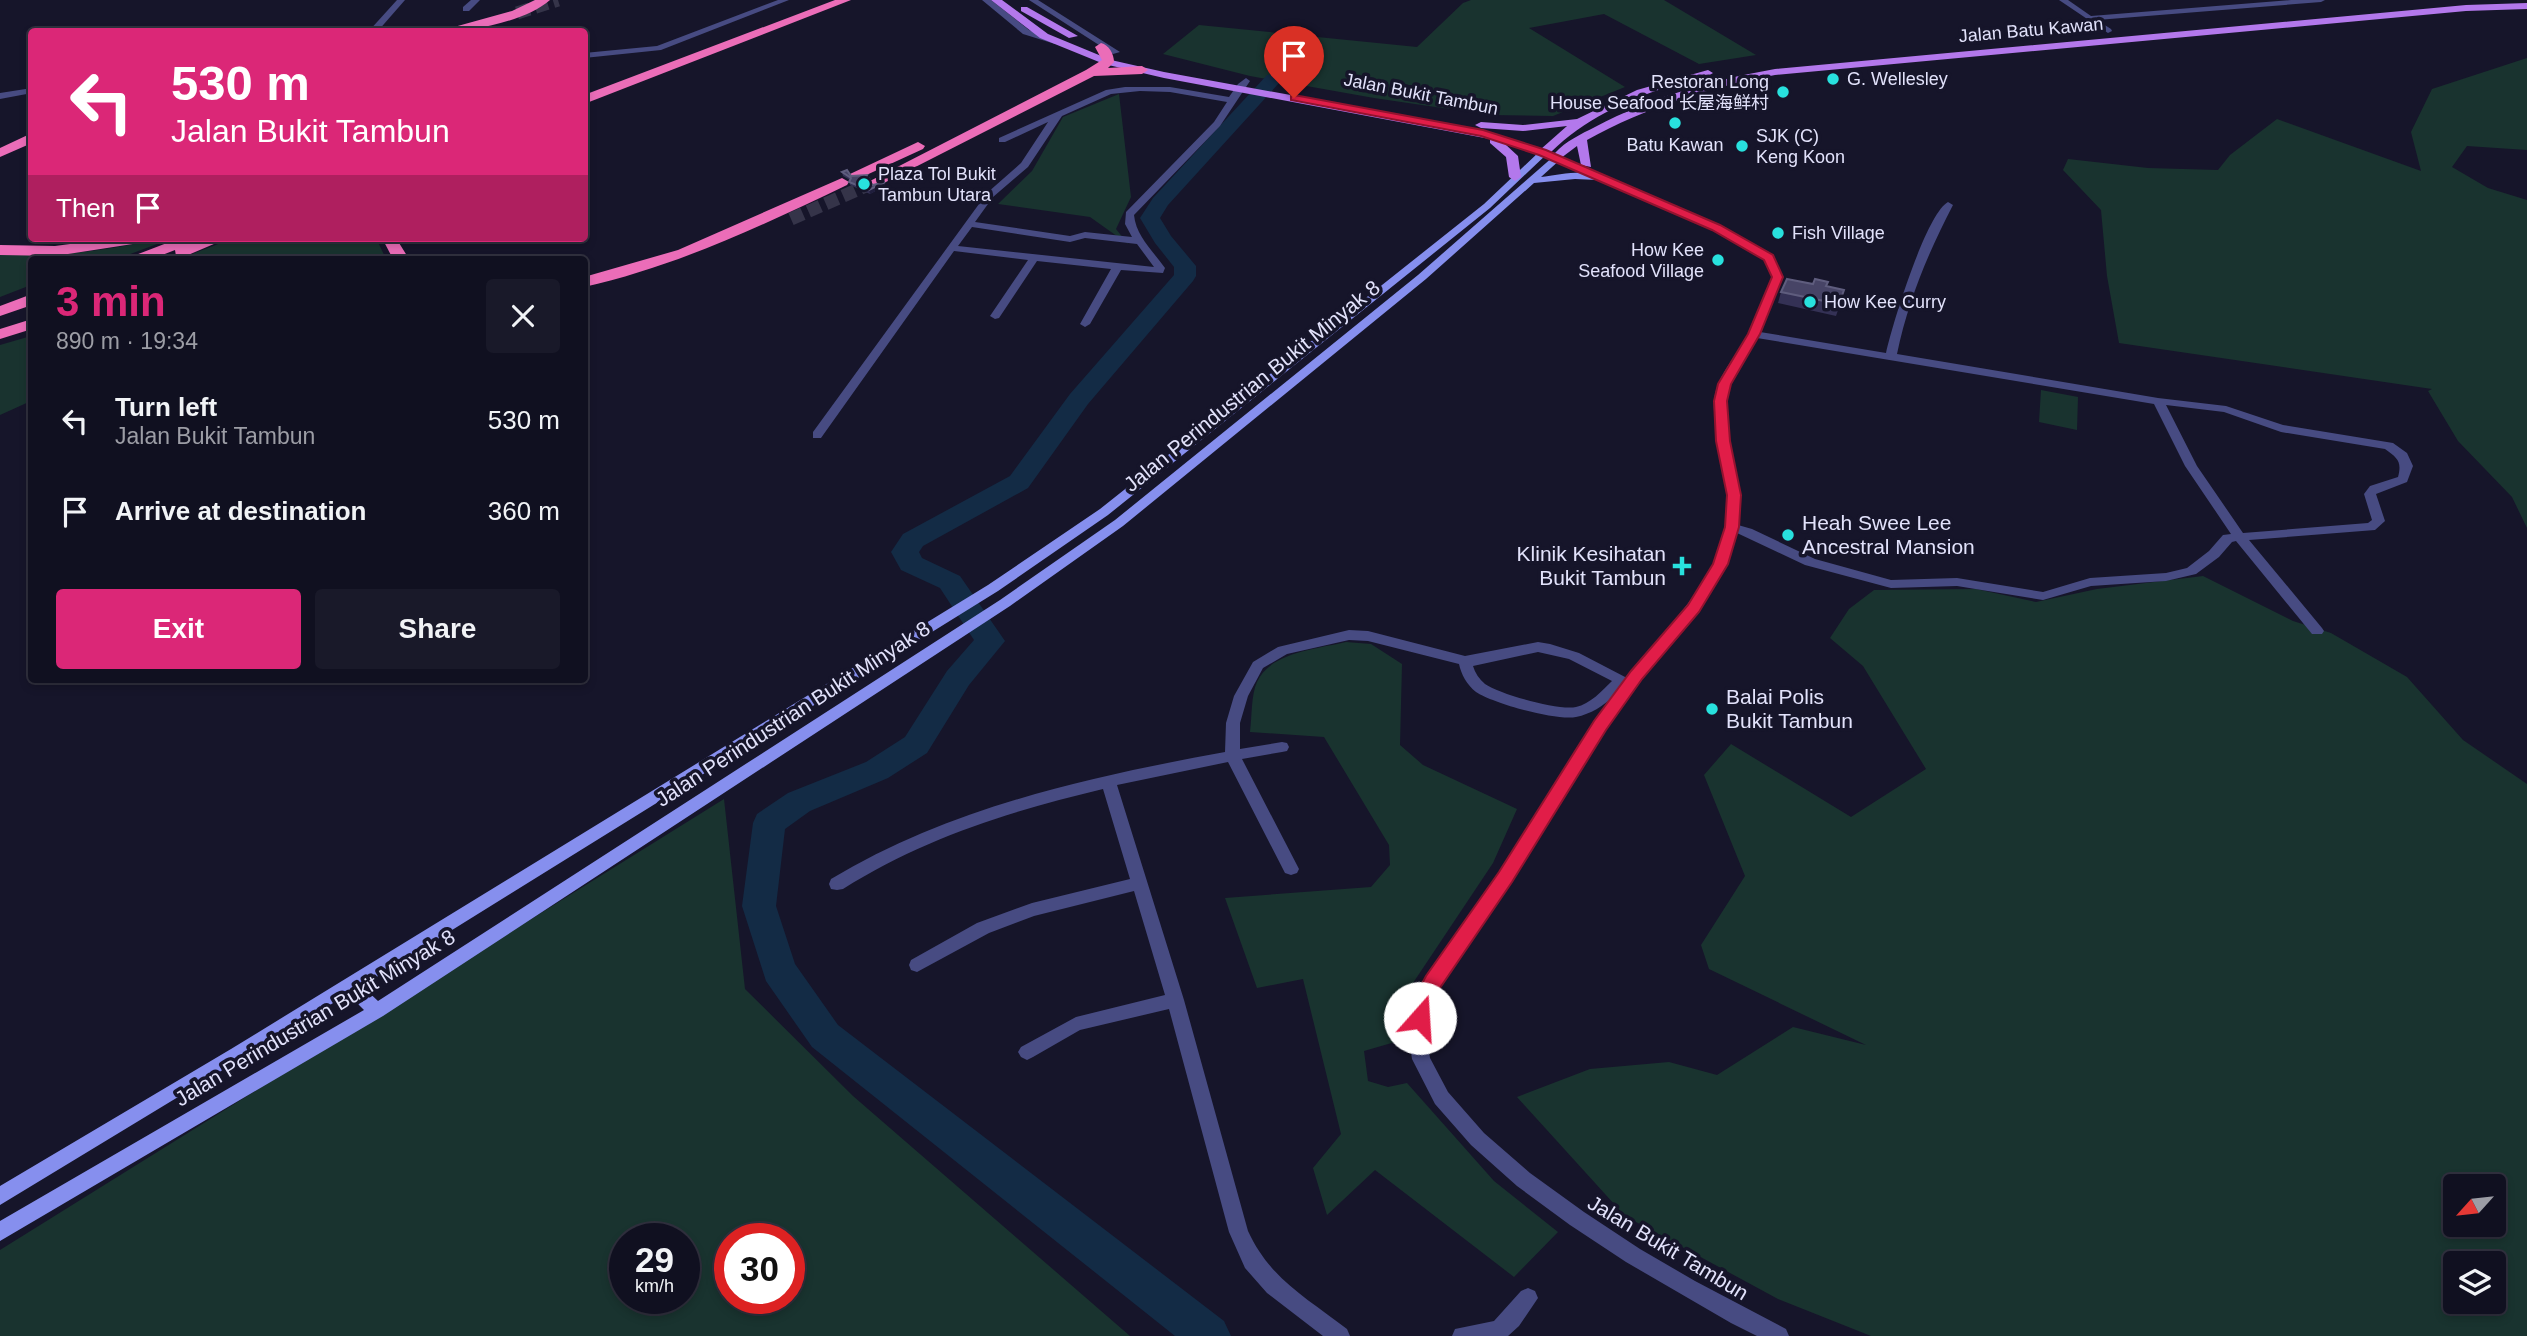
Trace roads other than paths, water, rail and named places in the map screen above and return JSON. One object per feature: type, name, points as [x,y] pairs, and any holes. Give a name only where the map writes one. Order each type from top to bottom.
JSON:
[{"type":"highway","points":[[458,28],[516,14],[544,0]]},
{"type":"highway","points":[[588,90],[827,0]]},
{"type":"highway","points":[[588,99],[845,0]]},
{"type":"highway","points":[[875,182],[1090,73],[1112,57],[1101,47]]},
{"type":"highway","points":[[857,174],[1047,85],[1074,71],[1088,55]]},
{"type":"highway","points":[[1090,73],[1142,70]]},
{"type":"highway","points":[[0,145],[28,133]]},
{"type":"highway","points":[[0,153],[28,139]]},
{"type":"highway","points":[[588,281],[640,269],[676,256],[842,182]]},
{"type":"highway","points":[[588,289],[655,272],[791,219]]},
{"type":"highway","points":[[0,250],[55,251],[118,242]]},
{"type":"highway","points":[[146,256],[183,242]]},
{"type":"highway","points":[[174,256],[211,242]]},
{"type":"highway","points":[[0,311],[28,300]]},
{"type":"highway","points":[[0,322],[28,312]]},
{"type":"highway","points":[[0,334],[28,325]]},
{"type":"main road","name":"Jalan Bukit Tambun","points":[[996,0],[1014,5],[1055,28],[1101,47]]},
{"type":"main road","name":"Jalan Batu Kawan","points":[[1738,67],[2446,0]]},
{"type":"main road","points":[[2466,8],[2503,4],[2511,0],[2527,4]]},
{"type":"main road","name":"Jalan Batu Kawan","points":[[1559,155],[1614,121],[1675,94],[1775,72],[2527,4]]},
{"type":"main road","name":"Jalan Bukit Tambun","points":[[1014,5],[1038,33],[1088,55],[1162,66],[1248,86]]},
{"type":"main road","name":"Jalan Bukit Tambun","points":[[1112,57],[1142,70],[1279,91],[1482,129],[1559,155]]},
{"type":"main road","points":[[1546,149],[1585,120],[1639,92],[1717,71]]},
{"type":"main road","points":[[1482,129],[1545,127],[1585,120]]},
{"type":"main road","points":[[1482,129],[1512,156],[1515,177]]},
{"type":"main road","points":[[1581,139],[1587,164]]},
{"type":"street","points":[[376,28],[401,0]]},
{"type":"street","points":[[466,9],[476,0]]},
{"type":"street","points":[[588,56],[658,48],[785,0]]},
{"type":"street","points":[[986,0],[1030,35],[1063,45]]},
{"type":"street","points":[[1034,0],[1112,57]]},
{"type":"street","points":[[2063,0],[2109,31]]},
{"type":"street","points":[[2089,18],[2321,0]]},
{"type":"street","points":[[2276,2],[2295,14]]},
{"type":"street","points":[[1035,147],[1002,139],[1109,92],[1142,86],[1230,100]]},
{"type":"street","points":[[950,248],[1159,271],[1160,268],[1130,224],[1129,214],[1217,124],[1227,112],[1230,100],[1248,86]]},
{"type":"street","points":[[0,96],[28,91]]},
{"type":"street","points":[[817,435],[968,224],[990,195],[1025,164],[1059,114]]},
{"type":"street","name":"Jalan Perindustrian Bukit Minyak 8","points":[[0,1196],[351,985],[993,588],[1104,512],[1487,205],[1546,149]]},
{"type":"street","name":"Jalan Perindustrian Bukit Minyak 8","points":[[0,1233],[377,1011],[1005,603],[1119,523],[1422,277],[1559,155]]},
{"type":"street","name":"Jalan Bukit Tambun","points":[[1559,155],[1587,164],[1618,184]]},
{"type":"street","name":"Jalan Bukit Tambun","points":[[1559,155],[1598,177],[1716,228],[1769,258],[1777,277],[1754,334],[1726,380],[1720,401],[1723,441],[1734,495],[1732,527],[1720,564],[1704,594],[1625,683],[1505,877],[1433,982],[1423,1000],[1420,1018],[1421,1059],[1438,1093],[1466,1128],[1498,1158],[1617,1246],[1752,1330],[1779,1336]]},
{"type":"street","points":[[1529,181],[1575,176],[1598,177]]},
{"type":"street","points":[[1891,356],[1899,313],[1917,266],[1948,205]]},
{"type":"street","points":[[968,224],[1070,239],[1085,235],[1140,241]]},
{"type":"street","points":[[995,316],[1034,258]]},
{"type":"street","points":[[1085,324],[1117,268]]},
{"type":"street","points":[[1732,527],[1810,562],[1891,584],[1957,582],[2043,596],[2090,582],[2166,577],[2191,571],[2214,554],[2228,538],[2371,527],[2379,521],[2370,494],[2374,489],[2406,476],[2407,466],[2403,456],[2395,450],[2376,443],[2281,429],[2230,410],[2158,401],[1754,334]]},
{"type":"street","points":[[2158,401],[2191,466],[2240,538],[2317,631]]},
{"type":"street","points":[[1291,869],[1232,755],[1233,723],[1241,695],[1258,665],[1283,650],[1349,635],[1368,636],[1465,661],[1538,647],[1549,648],[1563,652],[1625,683],[1581,711],[1564,713],[1482,689],[1472,681],[1465,661]]},
{"type":"street","points":[[837,884],[876,859],[927,835],[1000,808],[1108,781],[1283,747]]},
{"type":"street","points":[[1108,781],[1175,1000],[1239,1233],[1252,1261],[1274,1286],[1340,1336]]},
{"type":"street","points":[[917,965],[983,928],[1032,909],[1140,883]]},
{"type":"street","points":[[351,985],[377,1011]]},
{"type":"street","points":[[1027,1052],[1076,1024],[1175,1000]]},
{"type":"street","points":[[1462,1336],[1502,1331],[1528,1298]]},
{"type":"waterway","points":[[1209,1336],[825,1036],[779,970],[759,906],[769,823],[799,802],[877,770],[916,745],[958,678],[990,641],[950,582],[911,564],[905,552],[913,540],[1019,482],[1079,399],[1185,276],[1185,266],[1162,239],[1150,218],[1160,202],[1273,79]]},
{"type":"tunnel","points":[[517,13],[558,0]]},
{"type":"tunnel","points":[[791,219],[875,182]]},
{"type":"place","name":"G. Wellesley","points":[[1833,79]]},
{"type":"place","name":"Restoran Long House Seafood 长屋海鲜村","points":[[1783,92]]},
{"type":"place","name":"Batu Kawan","points":[[1675,123]]},
{"type":"place","name":"SJK (C) Keng Koon","points":[[1742,146]]},
{"type":"place","name":"Plaza Tol Bukit Tambun Utara","points":[[864,184]]},
{"type":"place","name":"Fish Village","points":[[1778,233]]},
{"type":"place","name":"How Kee Seafood Village","points":[[1718,260]]},
{"type":"place","name":"How Kee Curry","points":[[1810,302]]},
{"type":"place","name":"Heah Swee Lee Ancestral Mansion","points":[[1788,535]]},
{"type":"place","name":"Klinik Kesihatan Bukit Tambun","points":[[1682,566]]},
{"type":"place","name":"Balai Polis Bukit Tambun","points":[[1712,709]]}]
